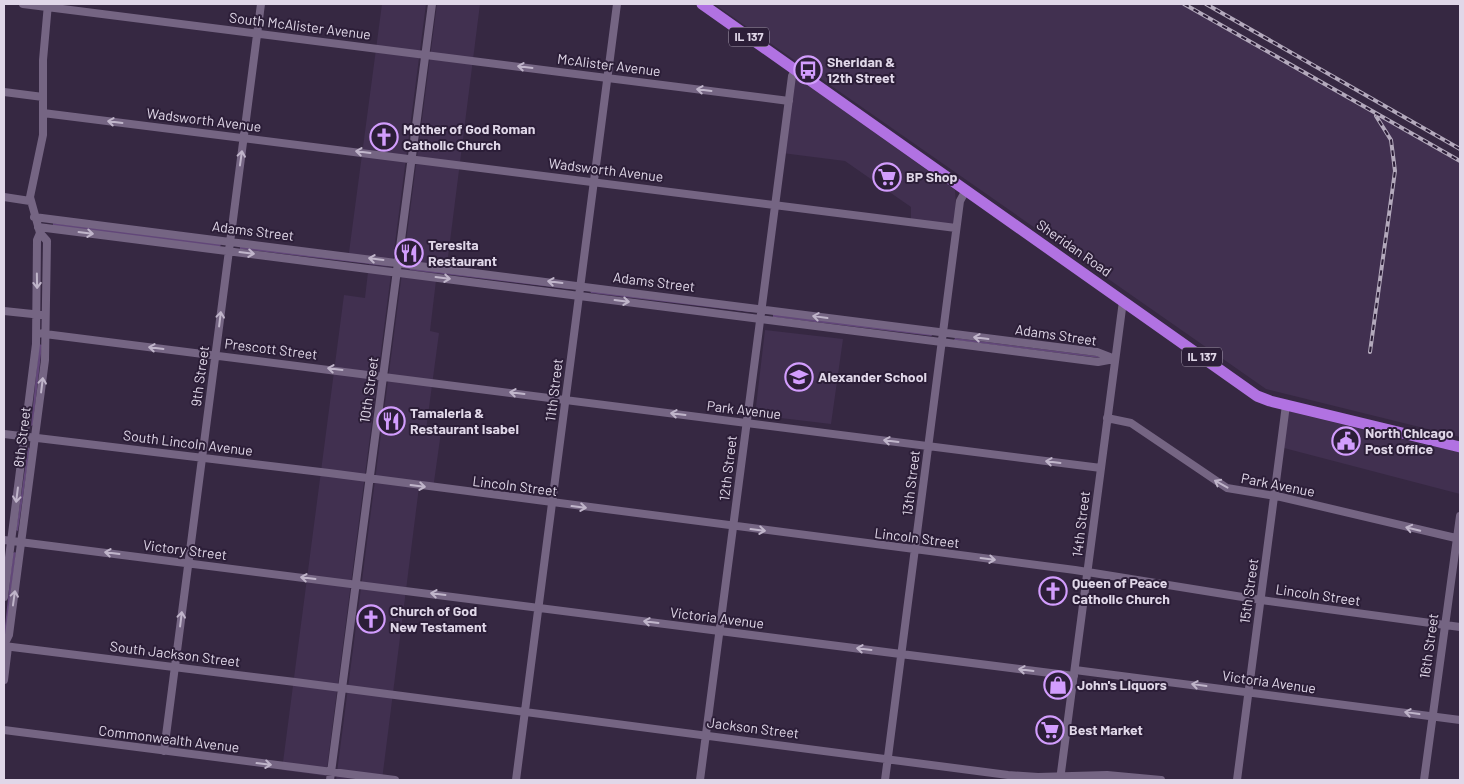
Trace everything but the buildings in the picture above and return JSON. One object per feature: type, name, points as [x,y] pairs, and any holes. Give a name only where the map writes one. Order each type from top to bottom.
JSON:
[{"type":"highway","name":"Sheridan Road","points":[[702,4],[1248,390],[1264,399],[1286,405],[1460,447]]},
{"type":"street","name":"South McAlister Avenue","points":[[23,4],[48,5],[425,54]]},
{"type":"street","name":"9th Street","points":[[164,752],[261,4]]},
{"type":"street","name":"10th Street","points":[[331,776],[432,4]]},
{"type":"street","name":"11th Street","points":[[516,780],[617,4]]},
{"type":"street","name":"8th Street","points":[[4,680],[5,646],[9,635],[35,437],[46,334],[47,241],[39,230],[30,201],[43,135],[43,60],[48,5]]},
{"type":"street","name":"McAlister Avenue","points":[[425,54],[789,101]]},
{"type":"street","name":"12th Street","points":[[700,780],[792,76],[795,70]]},
{"type":"street","points":[[4,92],[43,97]]},
{"type":"street","name":"Wadsworth Avenue","points":[[43,113],[956,228]]},
{"type":"street","name":"13th Street","points":[[885,780],[956,228],[960,200],[966,190]]},
{"type":"street","points":[[4,198],[30,201]]},
{"type":"street","name":"Adams Street","points":[[34,217],[762,308],[1098,362],[1115,359]]},
{"type":"street","name":"8th Street","points":[[4,597],[7,541],[25,436],[37,333],[37,240],[39,230]]},
{"type":"street","name":"Adams Street","points":[[39,230],[229,251],[760,318],[943,338]]},
{"type":"street","name":"14th Street","points":[[1061,778],[1123,301]]},
{"type":"street","points":[[4,311],[47,315]]},
{"type":"street","name":"Prescott Street","points":[[37,333],[383,376]]},
{"type":"street","name":"Park Avenue","points":[[383,376],[1101,468]]},
{"type":"street","name":"15th Street","points":[[1237,780],[1286,405]]},
{"type":"street","name":"Park Avenue","points":[[1107,418],[1131,422],[1220,485],[1459,539]]},
{"type":"street","name":"South Lincoln Avenue","points":[[4,434],[202,457],[370,480]]},
{"type":"street","name":"Lincoln Street","points":[[370,480],[1087,572],[1261,600],[1460,626]]},
{"type":"street","name":"16th Street","points":[[1424,780],[1444,624],[1459,539],[1460,516]]},
{"type":"street","name":"Victory Street","points":[[7,541],[356,584]]},
{"type":"street","name":"Victoria Avenue","points":[[356,584],[901,654],[1248,692],[1460,720]]},
{"type":"street","name":"South Jackson Street","points":[[5,646],[343,688]]},
{"type":"street","name":"Jackson Street","points":[[343,688],[1008,775],[1061,778],[1107,775],[1161,780]]},
{"type":"street","name":"Commonwealth Avenue","points":[[4,730],[331,776],[395,780]]},
{"type":"shaded area","points":[[382,4],[426,4],[326,776],[282,770],[344,295],[365,298],[369,263],[348,260]]},
{"type":"shaded area","points":[[437,4],[480,4],[446,273],[437,272],[430,331],[439,333],[426,430],[441,432],[433,489],[419,487],[382,780],[336,780]]},
{"type":"shaded area","points":[[714,4],[1183,4],[1460,159],[1460,437],[1266,389]]},
{"type":"shaded area","points":[[792,74],[955,190],[956,205],[953,229],[911,221],[911,207],[845,161],[782,153]]},
{"type":"shaded area","points":[[53,223],[220,243],[221,245],[219,247],[53,226]]},
{"type":"shaded area","points":[[240,246],[387,265],[387,266],[240,249]]},
{"type":"shaded area","points":[[409,267],[569,288],[569,289],[410,270]]},
{"type":"shaded area","points":[[590,291],[750,311],[750,312],[591,293]]},
{"type":"shaded area","points":[[773,314],[931,334],[932,336],[773,317]]},
{"type":"shaded area","name":"Alexander School","points":[[765,330],[843,339],[831,424],[755,415]]},
{"type":"shaded area","points":[[955,338],[1097,356],[1100,358],[954,340]]},
{"type":"shaded area","points":[[39,344],[42,345],[33,425],[31,426]]},
{"type":"shaded area","points":[[1288,411],[1460,452],[1460,494],[1284,448]]},
{"type":"shaded area","points":[[28,447],[30,449],[18,531],[16,530]]},
{"type":"shaded area","points":[[15,552],[6,635],[4,635],[13,553]]},
{"type":"railway","points":[[1184,4],[1460,161]]},
{"type":"railway","points":[[1206,4],[1460,149]]},
{"type":"railway","points":[[1370,352],[1395,171],[1391,140],[1376,116]]},
{"type":"place","name":"Sheridan & 12th Street","points":[[808,70]]},
{"type":"place","name":"Mother of God Roman Catholic Church","points":[[384,137]]},
{"type":"place","name":"BP Shop","points":[[887,177]]},
{"type":"place","name":"Teresita Restaurant","points":[[409,253]]},
{"type":"place","name":"Alexander School","points":[[799,377]]},
{"type":"place","name":"Tamaleria & Restaurant Isabel","points":[[391,421]]},
{"type":"place","name":"North Chicago Post Office","points":[[1346,441]]},
{"type":"place","name":"Queen of Peace Catholic Church","points":[[1053,591]]},
{"type":"place","name":"Church of God New Testament","points":[[371,619]]},
{"type":"place","name":"John's Liquors","points":[[1058,685]]},
{"type":"place","name":"Best Market","points":[[1050,730]]}]
